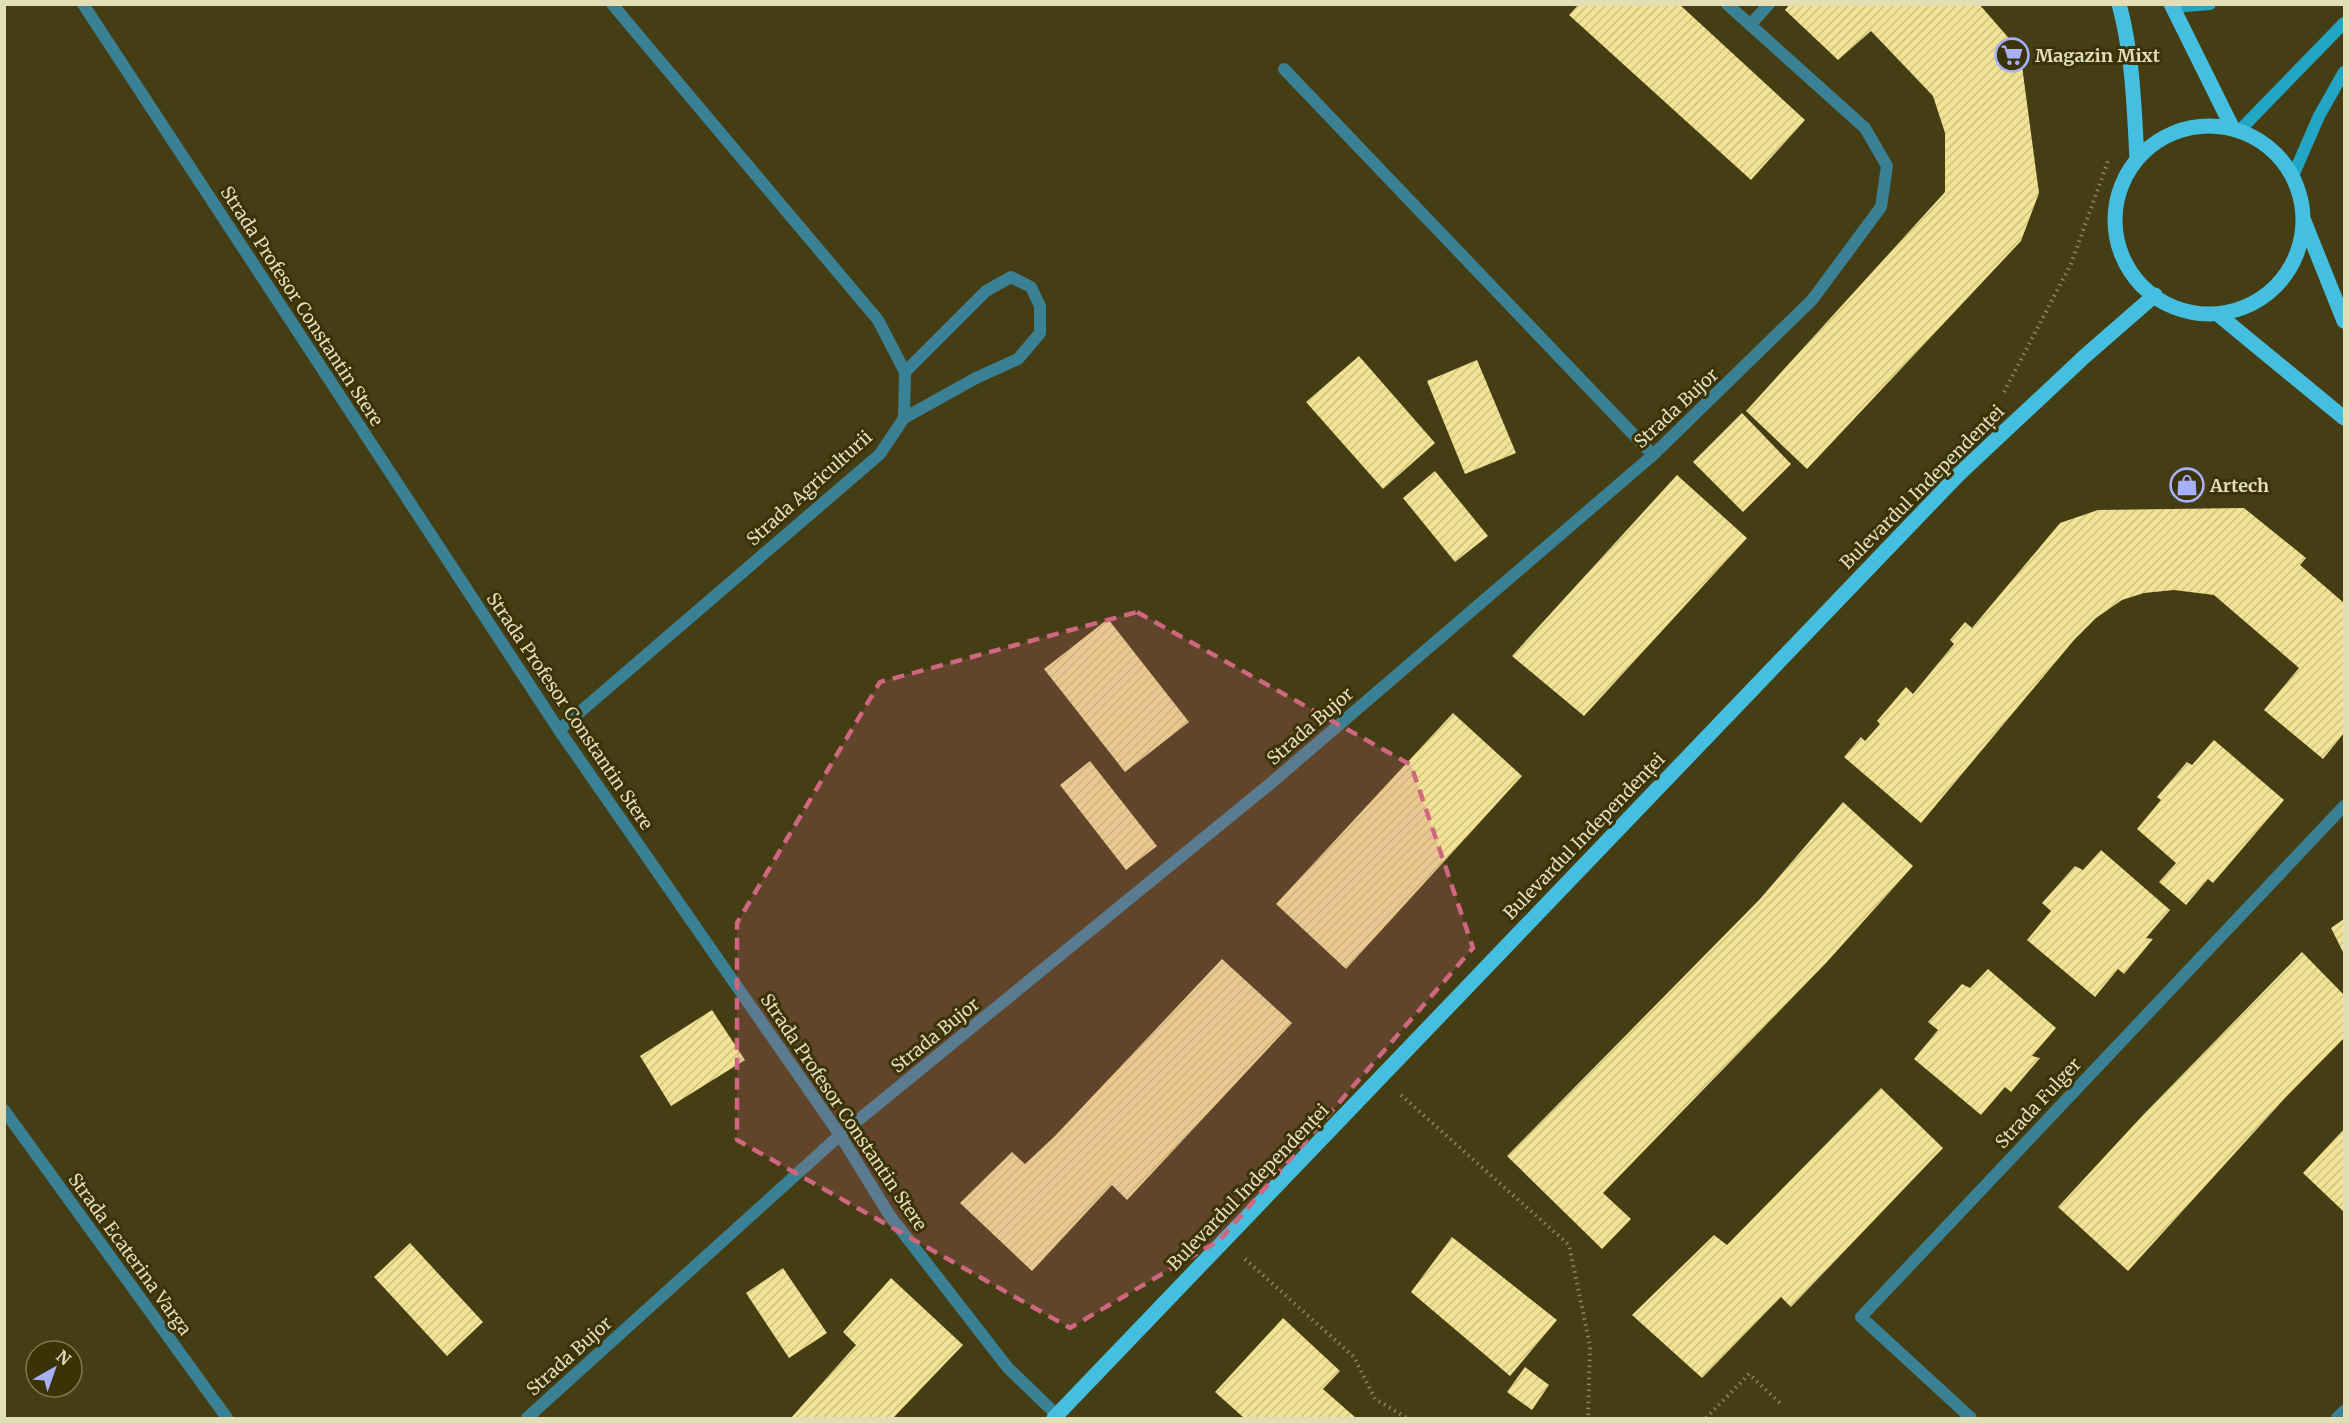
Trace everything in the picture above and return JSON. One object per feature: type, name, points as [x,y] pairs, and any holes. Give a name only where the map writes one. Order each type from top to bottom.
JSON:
[{"type":"main road","points":[[2119,4],[2126,29],[2137,159]]},
{"type":"main road","points":[[2172,5],[2236,129],[2268,149],[2292,178],[2299,196],[2302,216],[2300,244],[2289,271],[2271,293],[2247,308],[2220,316],[2187,311],[2155,295],[2120,254],[2113,229],[2117,196],[2123,180],[2137,159],[2153,144],[2172,134],[2192,128],[2236,129]]},
{"type":"main road","points":[[2302,216],[2344,321]]},
{"type":"main road","name":"Bulevardul Independenței","points":[[1057,1418],[1224,1240],[1958,475],[2085,356],[2155,295]]},
{"type":"main road","points":[[2220,316],[2344,418]]},
{"type":"street","name":"Strada Profesor Constantin Stere","points":[[82,4],[559,730],[840,1135],[890,1216],[1008,1368],[1057,1418]]},
{"type":"street","points":[[612,4],[878,320],[905,372],[904,418]]},
{"type":"street","name":"Strada Bujor","points":[[527,1419],[840,1135],[1270,784],[1653,455],[1812,300],[1881,207],[1887,166],[1865,128],[1727,4]]},
{"type":"street","points":[[1750,25],[1768,4]]},
{"type":"street","points":[[2172,5],[2210,4]]},
{"type":"street","points":[[2236,129],[2344,23]]},
{"type":"street","points":[[1284,69],[1653,455]]},
{"type":"street","points":[[2292,178],[2319,116],[2344,72]]},
{"type":"street","points":[[904,418],[976,378],[1018,359],[1040,333],[1040,306],[1030,287],[1011,277],[986,291],[905,372]]},
{"type":"street","name":"Strada Agriculturii","points":[[559,730],[880,454],[904,418]]},
{"type":"street","name":"Strada Fulger","points":[[1971,1419],[1861,1317],[2344,806]]},
{"type":"street","name":"Strada Ecaterina Varga","points":[[4,1110],[227,1419]]},
{"type":"street","points":[[2337,1419],[2344,1411]]},
{"type":"path","points":[[2002,395],[2071,264],[2108,162],[2107,150]]},
{"type":"path","points":[[1380,1077],[1569,1245],[1590,1346],[1588,1419]]},
{"type":"path","points":[[1224,1240],[1354,1358],[1376,1399],[1407,1419]]},
{"type":"path","points":[[1706,1419],[1749,1374],[1782,1405]]},
{"type":"highlighted area","points":[[1137,612],[1411,765],[1473,948],[1220,1240],[1070,1328],[737,1140],[737,923],[880,682]]},
{"type":"building","points":[[1579,4],[1679,4],[1805,120],[1751,180],[1569,15]]},
{"type":"building","points":[[1790,4],[1979,4],[2020,51],[2039,193],[2021,241],[1807,469],[1746,411],[1945,192],[1945,133],[1933,96],[1871,31],[1838,60],[1785,10]]},
{"type":"building","points":[[1359,356],[1435,443],[1383,489],[1306,402]]},
{"type":"building","points":[[1477,360],[1516,453],[1465,474],[1427,381]]},
{"type":"building","points":[[1742,413],[1791,464],[1743,512],[1693,462]]},
{"type":"building","points":[[1435,471],[1488,536],[1455,562],[1403,498]]},
{"type":"building","points":[[1677,475],[1747,538],[1584,716],[1512,656]]},
{"type":"building","points":[[2244,508],[2306,558],[2300,565],[2344,603],[2344,733],[2323,759],[2264,710],[2299,668],[2214,595],[2174,590],[2144,593],[2122,600],[2096,618],[2074,640],[1921,823],[1844,757],[1861,737],[1865,741],[1880,724],[1877,721],[1906,687],[1913,694],[1954,644],[1950,640],[1965,622],[1972,628],[2060,523],[2098,510]]},
{"type":"building","points":[[1108,619],[1189,722],[1125,772],[1044,669]]},
{"type":"building","points":[[1453,713],[1522,776],[1346,969],[1276,904]]},
{"type":"building","points":[[2214,740],[2284,800],[2213,883],[2208,879],[2186,905],[2159,882],[2176,863],[2137,829],[2161,800],[2157,797],[2187,762],[2192,765]]},
{"type":"building","points":[[1090,761],[1157,846],[1126,870],[1060,785]]},
{"type":"building","points":[[1843,802],[1913,866],[1826,963],[1603,1193],[1631,1219],[1602,1249],[1507,1156],[1760,899]]},
{"type":"building","points":[[2101,850],[2170,910],[2146,938],[2153,939],[2124,974],[2118,969],[2095,997],[2027,940],[2051,911],[2042,903],[2075,866],[2083,870]]},
{"type":"building","points":[[2344,919],[2344,954],[2331,928]]},
{"type":"building","points":[[2302,952],[2344,995],[2344,1038],[2286,1097],[2128,1271],[2058,1207],[2143,1115]]},
{"type":"building","points":[[1222,959],[1292,1023],[1127,1200],[1112,1185],[1032,1271],[960,1203],[1012,1152],[1025,1164],[1055,1136]]},
{"type":"building","points":[[1988,969],[2056,1028],[2032,1056],[2040,1058],[2011,1092],[2005,1087],[1981,1115],[1914,1059],[1938,1030],[1928,1022],[1962,984],[1970,988]]},
{"type":"building","points":[[712,1010],[745,1060],[671,1106],[640,1056]]},
{"type":"building","points":[[1881,1088],[1943,1148],[1791,1307],[1781,1297],[1702,1378],[1632,1315],[1714,1235],[1727,1245]]},
{"type":"building","points":[[2344,1129],[2344,1212],[2303,1173]]},
{"type":"building","points":[[1452,1237],[1557,1320],[1510,1376],[1411,1292]]},
{"type":"building","points":[[410,1243],[483,1322],[447,1356],[374,1277]]},
{"type":"building","points":[[783,1268],[827,1333],[789,1358],[746,1293]]},
{"type":"building","points":[[891,1278],[963,1345],[893,1418],[791,1418],[856,1345],[843,1332]]},
{"type":"building","points":[[1283,1318],[1340,1371],[1323,1389],[1356,1418],[1244,1418],[1215,1392]]},
{"type":"building","points":[[1525,1367],[1549,1385],[1532,1410],[1507,1392]]},
{"type":"place","name":"Magazin Mixt","points":[[2012,55]]},
{"type":"place","name":"Artech","points":[[2187,485]]}]
